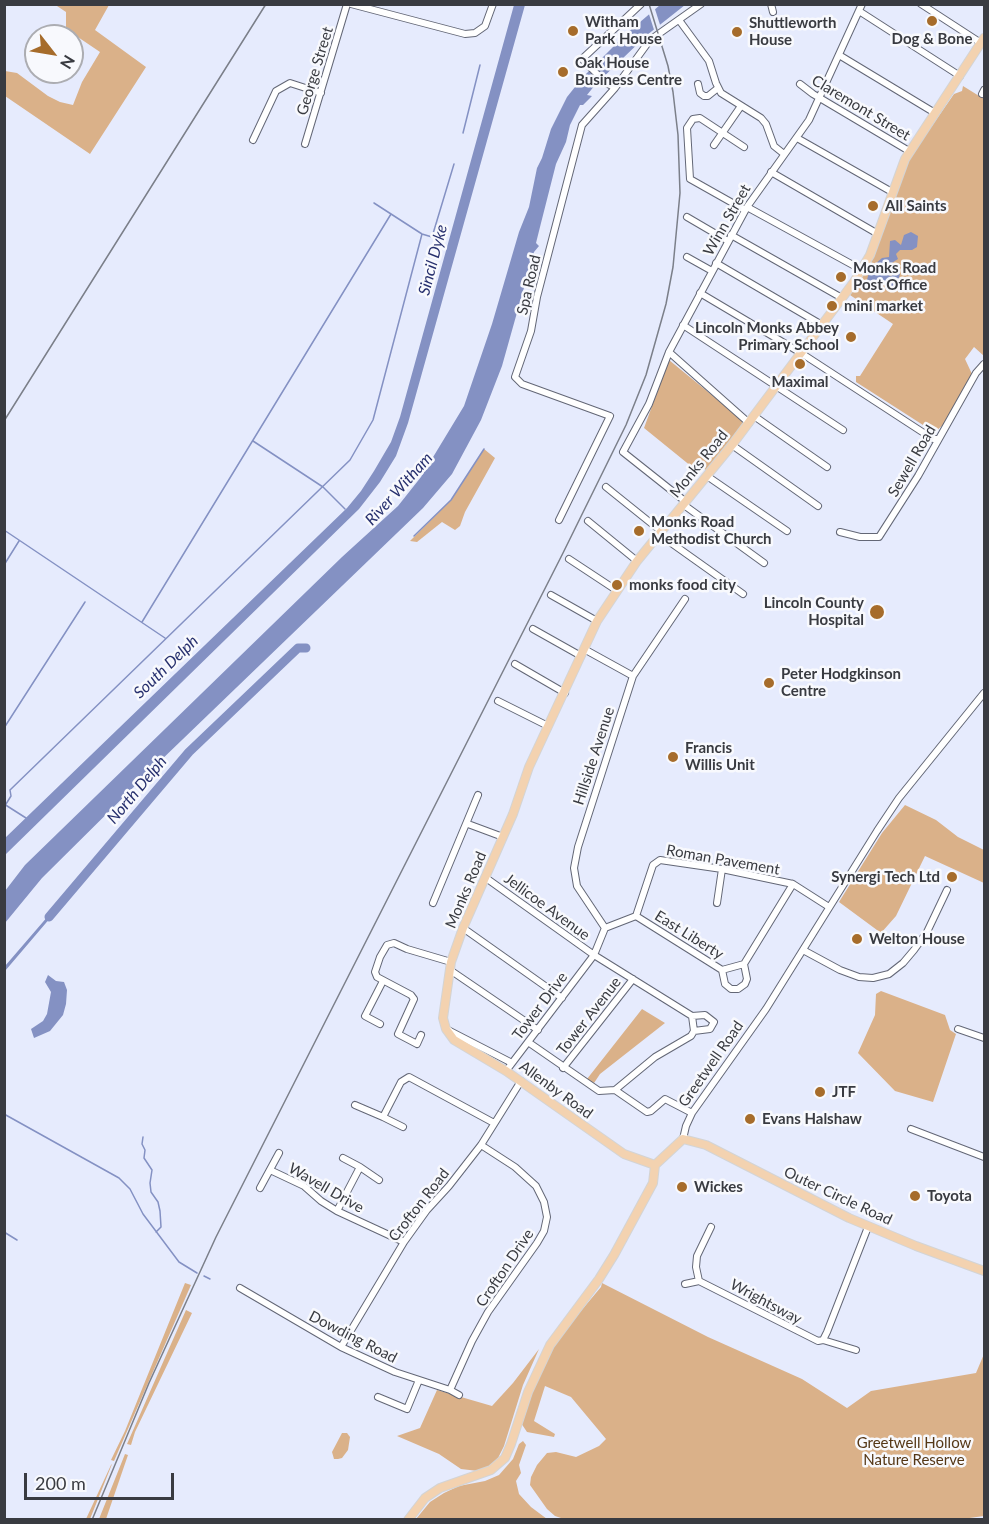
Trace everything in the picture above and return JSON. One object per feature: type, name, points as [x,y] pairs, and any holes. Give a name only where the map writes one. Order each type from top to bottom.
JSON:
[{"type":"main road","name":"Monks Road","points":[[446,1029],[443,1013],[450,966],[464,928],[513,813],[529,767],[597,621],[637,561],[732,445],[862,270],[909,151],[982,45]]},
{"type":"main road","name":"Allenby Road","points":[[446,1029],[454,1040],[521,1081],[624,1154],[655,1165]]},
{"type":"main road","name":"Greetwell Road","points":[[408,1520],[425,1498],[440,1488],[487,1472],[501,1464],[511,1444],[529,1389],[549,1345],[614,1255],[652,1185],[655,1178],[655,1165],[683,1139]]},
{"type":"main road","name":"Outer Circle Road","points":[[683,1139],[705,1145],[818,1204],[868,1227],[984,1271]]},
{"type":"street","points":[[349,4],[465,34],[475,33],[485,26],[493,4]]},
{"type":"street","name":"George Street","points":[[305,144],[349,4]]},
{"type":"street","points":[[615,88],[605,82],[582,59],[641,4]]},
{"type":"street","name":"Spa Road","points":[[559,520],[610,416],[522,384],[515,377],[531,331],[537,297],[582,125],[615,88],[650,40],[701,4]]},
{"type":"street","points":[[771,4],[773,12]]},
{"type":"street","points":[[921,4],[982,45]]},
{"type":"street","points":[[860,8],[960,76]]},
{"type":"street","name":"Winn Street","points":[[685,503],[623,452],[649,404],[669,352],[746,209],[809,120],[860,8]]},
{"type":"street","points":[[679,20],[706,55],[721,93],[761,118],[766,124],[774,146],[784,154]]},
{"type":"street","points":[[839,55],[935,113]]},
{"type":"street","points":[[253,140],[276,91],[290,83],[321,93]]},
{"type":"street","points":[[698,84],[700,93],[704,96],[708,96],[718,88]]},
{"type":"street","name":"Claremont Street","points":[[800,84],[819,98],[909,151]]},
{"type":"street","points":[[714,145],[741,106]]},
{"type":"street","points":[[744,147],[700,118],[693,119],[687,128],[690,179],[862,270]]},
{"type":"street","points":[[797,138],[892,192]]},
{"type":"street","points":[[771,172],[878,234]]},
{"type":"street","points":[[687,217],[842,298]]},
{"type":"street","points":[[687,257],[712,271]]},
{"type":"street","points":[[716,263],[822,325]]},
{"type":"street","points":[[700,293],[801,353],[933,439],[938,439]]},
{"type":"street","points":[[684,325],[843,430]]},
{"type":"street","points":[[669,352],[752,419],[827,467]]},
{"type":"street","name":"Sewell Road","points":[[840,532],[860,537],[879,537],[918,476],[976,373],[984,364]]},
{"type":"street","points":[[732,445],[818,506]]},
{"type":"street","points":[[707,477],[787,531]]},
{"type":"street","points":[[606,487],[661,533],[743,594]]},
{"type":"street","points":[[685,503],[764,563]]},
{"type":"street","points":[[588,521],[637,561]]},
{"type":"street","points":[[569,560],[616,590]]},
{"type":"street","points":[[551,596],[597,621]]},
{"type":"street","name":"Hillside Avenue","points":[[605,928],[577,886],[574,868],[578,847],[633,676],[685,599]]},
{"type":"street","points":[[533,630],[633,676]]},
{"type":"street","points":[[515,664],[565,693]]},
{"type":"street","name":"Greetwell Road","points":[[683,1139],[692,1113],[734,1056],[900,798],[984,693]]},
{"type":"street","points":[[498,701],[548,726]]},
{"type":"street","points":[[434,903],[478,795]]},
{"type":"street","points":[[468,824],[503,837]]},
{"type":"street","name":"Roman Pavement","points":[[636,916],[649,875],[656,862],[664,859],[793,884],[829,907]]},
{"type":"street","points":[[717,903],[722,869]]},
{"type":"street","name":"Jellicoe Avenue","points":[[486,878],[594,955],[692,1016],[705,1015],[714,1022],[710,1029],[693,1031]]},
{"type":"street","points":[[722,970],[725,984],[731,989],[738,989],[745,984],[747,979],[744,964],[793,884]]},
{"type":"street","points":[[803,950],[840,970],[859,977],[873,978],[889,974],[903,963],[927,932],[947,890]]},
{"type":"street","points":[[594,955],[605,928],[636,916]]},
{"type":"street","name":"East Liberty","points":[[636,916],[722,970],[744,964]]},
{"type":"street","points":[[464,928],[562,998]]},
{"type":"street","points":[[421,1035],[417,1044],[398,1034],[414,999],[411,995],[377,977],[376,967],[387,945],[394,943],[450,966],[538,1030]]},
{"type":"street","name":"Tower Drive","points":[[506,1071],[594,955]]},
{"type":"street","name":"Tower Avenue","points":[[563,1068],[633,979]]},
{"type":"street","points":[[380,1024],[365,1016],[383,981]]},
{"type":"street","points":[[528,1042],[599,1091],[615,1090],[625,1083],[635,1071],[691,1036],[692,1016]]},
{"type":"street","points":[[446,1029],[512,1062]]},
{"type":"street","points":[[958,1029],[984,1038]]},
{"type":"street","points":[[383,1117],[401,1082],[409,1077],[494,1123]]},
{"type":"street","name":"Crofton Road","points":[[341,1347],[404,1242],[427,1210],[481,1145],[521,1081]]},
{"type":"street","points":[[615,1090],[646,1112],[651,1111],[665,1099],[692,1113]]},
{"type":"street","points":[[355,1105],[403,1127]]},
{"type":"street","points":[[911,1130],[984,1157]]},
{"type":"street","name":"Crofton Drive","points":[[450,1390],[477,1331],[505,1286],[537,1243],[544,1231],[547,1217],[544,1202],[536,1186],[515,1167],[481,1145]]},
{"type":"street","name":"Wavell Drive","points":[[260,1188],[279,1153]]},
{"type":"street","points":[[343,1158],[379,1180]]},
{"type":"street","points":[[337,1211],[360,1167]]},
{"type":"street","name":"Wavell Drive","points":[[270,1170],[304,1186],[323,1203],[337,1211],[404,1242]]},
{"type":"street","points":[[685,1284],[699,1281],[696,1268],[697,1257],[711,1227]]},
{"type":"street","points":[[823,1340],[868,1227]]},
{"type":"street","name":"Wrightsway","points":[[699,1281],[814,1340],[823,1340],[856,1350]]},
{"type":"street","name":"Dowding Road","points":[[240,1288],[341,1347],[396,1372],[459,1395]]},
{"type":"street","points":[[378,1397],[406,1409],[419,1380]]},
{"type":"green space","points":[[54,4],[109,5],[95,30],[146,67],[90,154],[5,96],[5,71],[17,73],[24,78],[24,84],[32,84],[48,96],[73,105],[81,84],[84,84],[84,79],[100,52],[84,41],[84,24],[66,24],[66,12]]},
{"type":"green space","points":[[963,86],[984,99],[984,356],[974,347],[965,359],[972,374],[944,424],[935,432],[926,430],[923,425],[856,382],[856,376],[860,376],[893,324],[850,295],[871,260],[899,180],[911,156],[954,94],[962,91]]},
{"type":"green space","points":[[669,360],[746,423],[708,472],[701,466],[697,471],[644,428]]},
{"type":"green space","points":[[484,449],[495,458],[465,512],[460,526],[455,530],[442,522],[417,542],[410,541],[451,500]]},
{"type":"green space","points":[[905,805],[936,820],[958,837],[984,850],[984,883],[925,856],[896,916],[881,933],[839,902],[882,833]]},
{"type":"green space","points":[[881,991],[945,1015],[950,1030],[956,1034],[933,1102],[895,1091],[858,1053],[875,1015],[876,994]]},
{"type":"green space","points":[[642,1009],[665,1023],[600,1074],[594,1083],[587,1079]]},
{"type":"green space","points":[[185,1283],[191,1285],[114,1461],[111,1460],[125,1431]]},
{"type":"green space","name":"Greetwell Hollow Nature Reserve","points":[[602,1283],[708,1337],[802,1379],[847,1408],[871,1391],[976,1373],[984,1354],[984,1516],[955,1520],[564,1519],[555,1516],[547,1509],[530,1485],[537,1465],[547,1453],[556,1452],[576,1457],[599,1446],[606,1439],[571,1397],[545,1386],[534,1421],[555,1434],[554,1437],[527,1432],[521,1423],[547,1355]]},
{"type":"green space","points":[[186,1310],[192,1313],[135,1432],[131,1445],[127,1444]]},
{"type":"green space","points":[[539,1349],[523,1385],[504,1446],[498,1458],[490,1466],[478,1471],[461,1469],[439,1454],[397,1436],[420,1428],[437,1390],[492,1406]]},
{"type":"green space","points":[[342,1433],[347,1433],[350,1437],[348,1450],[342,1458],[334,1459],[332,1452]]},
{"type":"green space","points":[[523,1441],[526,1445],[519,1465],[521,1473],[516,1481],[519,1494],[547,1519],[416,1519],[430,1502],[444,1493],[459,1486],[485,1481],[499,1475],[513,1459],[519,1444]]},
{"type":"green space","points":[[125,1454],[128,1455],[106,1519],[99,1519]]},
{"type":"green space","points":[[111,1465],[90,1519],[86,1519]]},
{"type":"water","points":[[514,5],[525,5],[408,423],[396,456],[359,509],[5,855],[5,838],[347,508],[374,471],[391,442],[400,417]]},
{"type":"water","points":[[660,5],[685,5],[647,35],[595,85],[587,95],[592,96],[580,105],[570,125],[566,142],[556,164],[536,243],[539,246],[534,252],[502,366],[481,420],[452,474],[423,508],[42,878],[5,923],[5,891],[25,865],[342,557],[398,506],[421,477],[464,406],[529,207],[537,168],[551,129],[567,97],[583,77],[626,34]]},
{"type":"water","points":[[911,232],[918,236],[917,247],[912,250],[900,250],[896,254],[898,259],[887,266],[888,275],[891,276],[896,272],[900,274],[896,288],[893,289],[884,282],[874,290],[868,289],[866,284],[868,276],[874,265],[882,258],[889,257],[890,241],[895,240],[901,245],[904,235]]},
{"type":"water","points":[[55,908],[57,910],[5,971],[5,966]]},
{"type":"water","points":[[48,975],[56,981],[64,982],[67,990],[66,1004],[63,1015],[50,1031],[34,1038],[31,1029],[43,1021],[47,1014],[51,992],[45,982]]},
{"type":"pier","points":[[654,6],[661,28],[655,33],[648,11]]},
{"type":"waterway","points":[[463,133],[480,65]]},
{"type":"waterway","name":"Sincil Dyke","points":[[374,203],[422,234],[432,237],[454,164]]},
{"type":"waterway","points":[[142,622],[391,214]]},
{"type":"waterway","name":"Sincil Dyke","points":[[6,804],[11,796],[10,790],[350,460],[373,420],[422,234]]},
{"type":"waterway","points":[[253,441],[323,487],[345,509]]},
{"type":"waterway","points":[[414,536],[451,500],[484,449]]},
{"type":"waterway","points":[[4,530],[165,638]]},
{"type":"waterway","points":[[4,565],[19,541]]},
{"type":"waterway","points":[[4,728],[85,602]]},
{"type":"waterway","name":"North Delph","points":[[49,917],[189,752],[298,648],[306,648]]},
{"type":"waterway","points":[[4,804],[26,818]]},
{"type":"waterway","points":[[4,1114],[119,1178],[130,1189],[143,1214],[179,1262],[197,1273]]},
{"type":"waterway","points":[[143,1137],[144,1158],[152,1170],[151,1192],[158,1202],[160,1211],[161,1227],[156,1232]]},
{"type":"waterway","points":[[4,1232],[17,1240]]},
{"type":"waterway","points":[[204,1276],[210,1279]]},
{"type":"railway","points":[[4,421],[266,4]]},
{"type":"railway","points":[[92,1520],[149,1383],[216,1237],[563,553],[626,425],[646,375],[666,304],[673,267],[680,193],[678,135],[673,92],[668,66],[649,4]]},
{"type":"place","name":"Dog & Bone","points":[[932,21]]},
{"type":"place","name":"Witham Park House","points":[[573,31]]},
{"type":"place","name":"Shuttleworth House","points":[[737,32]]},
{"type":"place","name":"Oak House Business Centre","points":[[563,72]]},
{"type":"place","name":"All Saints","points":[[873,206]]},
{"type":"place","name":"Monks Road Post Office","points":[[841,277]]},
{"type":"place","name":"mini market","points":[[832,306]]},
{"type":"place","name":"Lincoln Monks Abbey Primary School","points":[[851,337]]},
{"type":"place","name":"Maximal","points":[[800,364]]},
{"type":"place","name":"Monks Road Methodist Church","points":[[639,531]]},
{"type":"place","name":"monks food city","points":[[617,585]]},
{"type":"place","name":"Lincoln County Hospital","points":[[877,612]]},
{"type":"place","name":"Peter Hodgkinson Centre","points":[[769,683]]},
{"type":"place","name":"Francis Willis Unit","points":[[673,757]]},
{"type":"place","name":"Synergi Tech Ltd","points":[[952,877]]},
{"type":"place","name":"Welton House","points":[[857,939]]},
{"type":"place","name":"JTF","points":[[820,1092]]},
{"type":"place","name":"Evans Halshaw","points":[[750,1119]]},
{"type":"place","name":"Wickes","points":[[682,1187]]},
{"type":"place","name":"Toyota","points":[[915,1196]]},
{"type":"water label","name":"River Witham","points":[[399,489]]},
{"type":"water label","name":"South Delph","points":[[166,667]]}]
